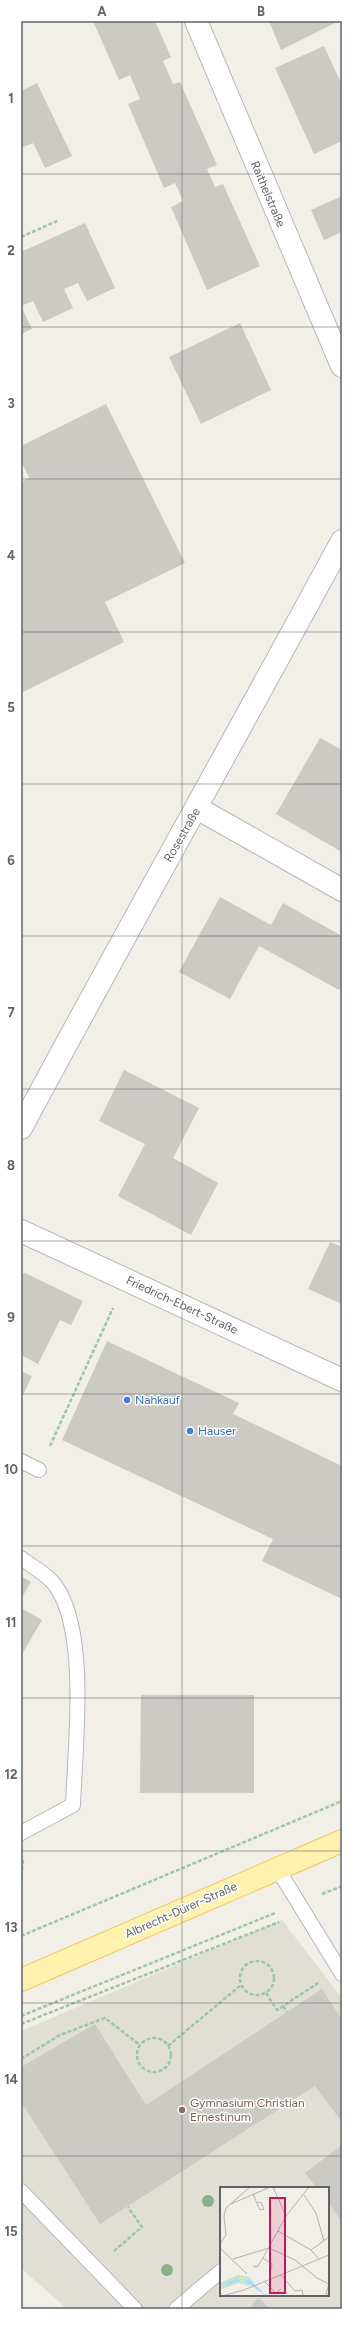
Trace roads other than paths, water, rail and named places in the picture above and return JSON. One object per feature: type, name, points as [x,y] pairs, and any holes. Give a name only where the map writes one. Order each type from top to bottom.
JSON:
[{"type":"main road","name":"Albrecht-Dürer-Straße","points":[[21,1980],[342,1841]]},
{"type":"street","name":"Raithelstraße","points":[[196,21],[342,366]]},
{"type":"street","name":"Rosestraße","points":[[21,1128],[127,931],[197,808],[342,541]]},
{"type":"street","points":[[197,808],[342,890]]},
{"type":"street","name":"Friedrich-Ebert-Straße","points":[[21,1231],[342,1380]]},
{"type":"lane","points":[[21,1461],[39,1470]]},
{"type":"lane","points":[[21,1558],[54,1584],[69,1613],[77,1659],[73,1804],[21,1834]]},
{"type":"lane","points":[[277,1868],[342,1974]]},
{"type":"lane","points":[[21,2192],[135,2309]]},
{"type":"lane","points":[[176,2309],[220,2272]]},
{"type":"place","name":"Nahkauf","points":[[127,1400]]},
{"type":"place","name":"Hauser","points":[[190,1431]]},
{"type":"place","name":"Gymnasium Christian Ernestinum","points":[[182,2110]]}]
